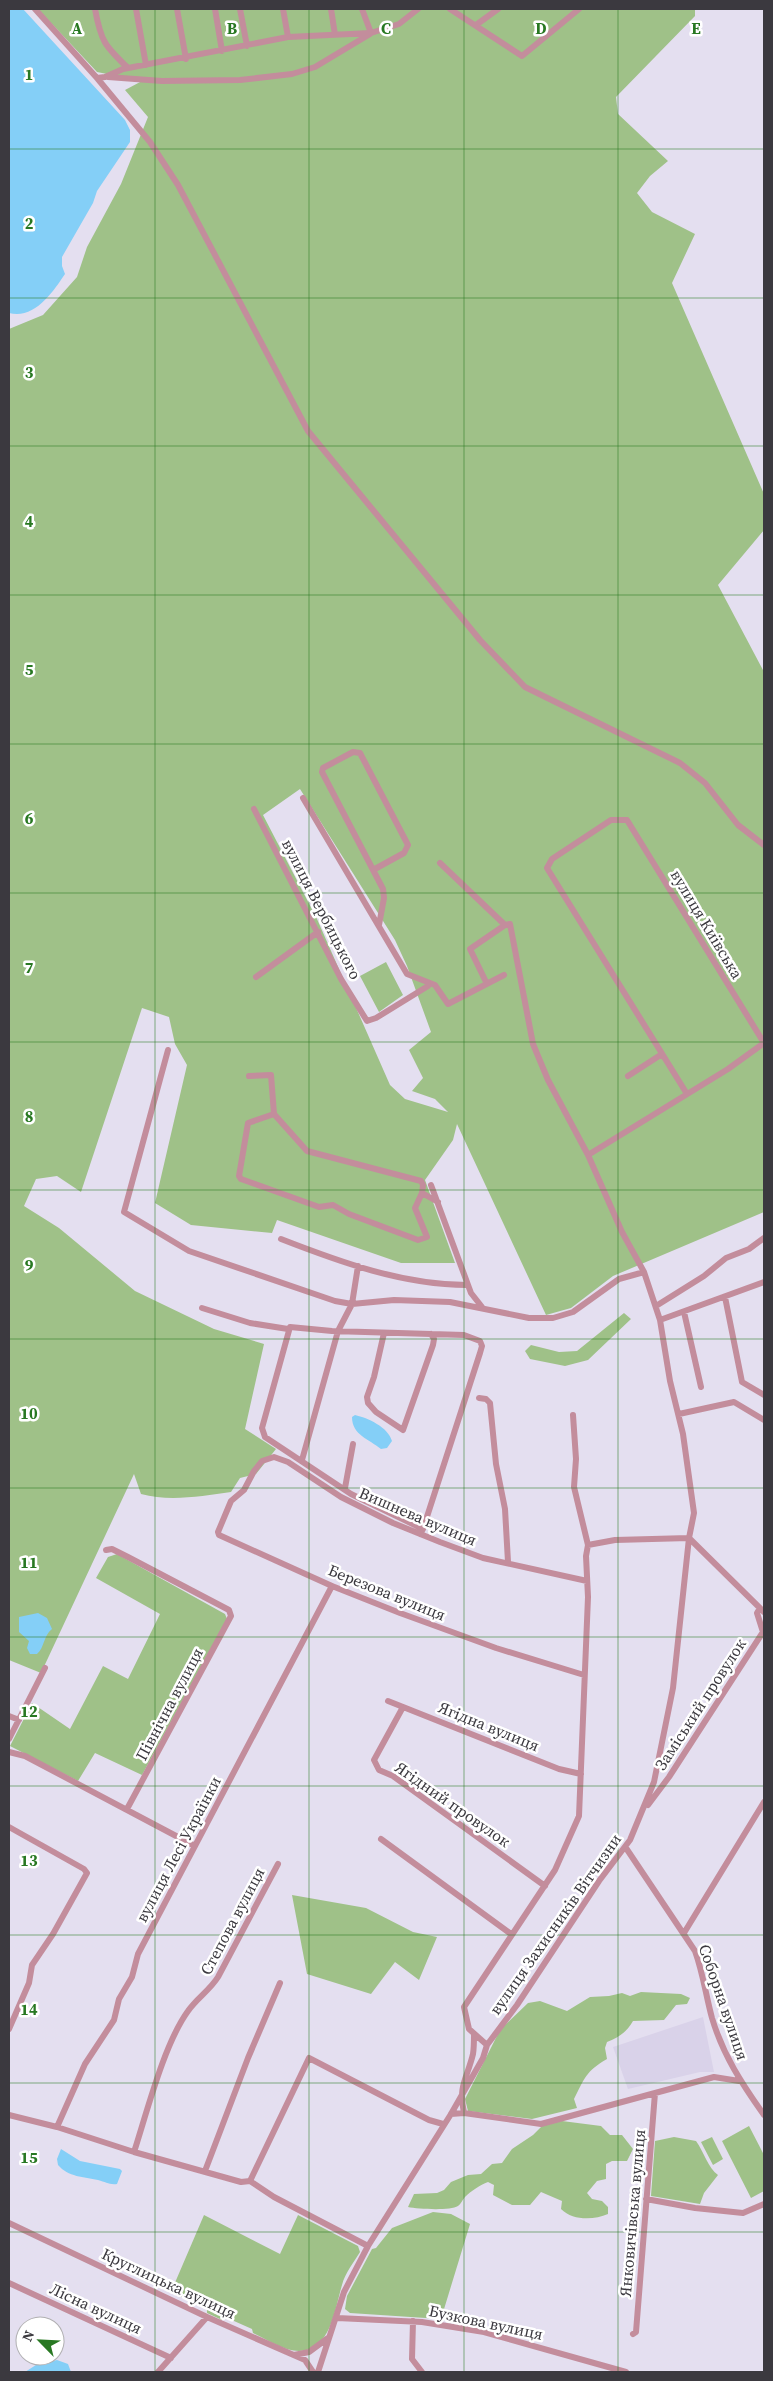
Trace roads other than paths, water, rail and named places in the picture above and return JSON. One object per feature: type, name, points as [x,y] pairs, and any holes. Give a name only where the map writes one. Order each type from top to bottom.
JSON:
[{"type":"street","points":[[34,9],[143,132],[178,186],[308,431],[480,640],[525,687],[680,763],[705,783],[738,825],[764,845]]},
{"type":"street","points":[[95,9],[99,32],[105,46],[128,68]]},
{"type":"street","points":[[136,9],[146,65]]},
{"type":"street","points":[[177,9],[186,59]]},
{"type":"street","points":[[215,9],[222,51]]},
{"type":"street","points":[[240,9],[247,46]]},
{"type":"street","points":[[283,9],[288,38]]},
{"type":"street","points":[[331,9],[335,35]]},
{"type":"street","points":[[362,9],[371,33]]},
{"type":"street","points":[[97,78],[162,81],[240,80],[292,74],[315,67],[371,33],[399,24],[418,9]]},
{"type":"street","points":[[450,9],[522,56],[579,9]]},
{"type":"street","points":[[476,25],[498,9]]},
{"type":"street","points":[[105,77],[128,68],[186,59],[288,38],[371,33]]},
{"type":"street","points":[[373,870],[404,852],[408,845],[360,753],[353,752],[323,768],[322,772],[373,870],[383,889],[384,898],[379,925]]},
{"type":"street","points":[[303,798],[407,974],[435,985],[448,1004],[504,975]]},
{"type":"street","name":"вулиця Вербицького","points":[[254,809],[341,979],[367,1021],[376,1018],[428,986],[428,983]]},
{"type":"street","name":"вулиця Київська","points":[[662,1054],[546,868],[552,859],[611,820],[627,820],[764,1043]]},
{"type":"street","points":[[440,863],[505,925],[470,948],[487,984]]},
{"type":"street","name":"вулиця Захисників Вітчизни","points":[[505,925],[510,924],[533,1044],[548,1080],[588,1155],[622,1232],[644,1272],[656,1306],[670,1381],[679,1414],[694,1513],[689,1538],[673,1688],[654,1782],[643,1811],[626,1848],[594,1888],[487,2045],[469,2029],[464,2008],[511,1934],[545,1886],[573,1833],[579,1816],[588,1598],[588,1545],[574,1487],[576,1459],[573,1416]]},
{"type":"street","points":[[256,977],[318,932]]},
{"type":"street","points":[[588,1155],[687,1094],[764,1043]]},
{"type":"street","points":[[168,1050],[124,1212],[188,1251],[335,1301],[352,1304],[394,1300],[450,1302],[542,1319],[563,1316],[619,1279],[644,1272]]},
{"type":"street","points":[[628,1076],[662,1054],[687,1094]]},
{"type":"street","points":[[249,1076],[271,1075],[274,1114],[307,1151],[420,1181],[423,1185],[422,1193],[415,1208],[427,1237],[418,1240],[349,1214],[332,1205],[319,1206],[241,1179],[248,1123],[274,1114]]},
{"type":"street","points":[[431,1185],[467,1284],[471,1293],[482,1307]]},
{"type":"street","points":[[422,1193],[438,1202]]},
{"type":"street","points":[[656,1306],[704,1276],[726,1258],[749,1249],[764,1238]]},
{"type":"street","points":[[281,1239],[358,1266],[412,1280],[467,1284]]},
{"type":"street","points":[[302,1460],[338,1331],[352,1304],[358,1266]]},
{"type":"street","points":[[660,1320],[764,1282]]},
{"type":"street","points":[[725,1297],[742,1382],[764,1395]]},
{"type":"street","points":[[202,1308],[250,1323],[288,1329],[290,1327],[338,1331],[464,1335],[480,1340],[482,1346],[422,1532],[366,1503],[265,1437],[262,1428],[288,1329]]},
{"type":"street","points":[[684,1312],[701,1387]]},
{"type":"street","points":[[384,1333],[374,1377],[367,1397],[368,1403],[376,1412],[403,1430],[433,1345],[434,1339],[431,1334]]},
{"type":"street","points":[[479,1398],[486,1399],[490,1403],[496,1464],[505,1509],[506,1556],[508,1562]]},
{"type":"street","points":[[679,1414],[734,1402],[764,1420]]},
{"type":"street","points":[[345,1488],[353,1444]]},
{"type":"street","name":"Вишнева вулиця","points":[[231,1501],[244,1490],[262,1461],[274,1457],[288,1462],[341,1497],[483,1558],[587,1581]]},
{"type":"street","name":"Березова вулиця","points":[[231,1501],[218,1532],[220,1535],[332,1586],[444,1630],[584,1675]]},
{"type":"street","points":[[588,1545],[615,1540],[689,1538],[762,1610]]},
{"type":"street","name":"Північна вулиця","points":[[106,1550],[112,1549],[229,1610],[230,1616],[127,1809]]},
{"type":"street","name":"вулиця Лесі Українки","points":[[57,2127],[86,2064],[114,2020],[119,1999],[132,1976],[138,1954],[332,1586]]},
{"type":"street","name":"Заміський провулок","points":[[643,1811],[669,1777],[763,1632],[757,1613],[762,1610]]},
{"type":"street","points":[[9,1739],[45,1668]]},
{"type":"street","name":"Ягідна вулиця","points":[[388,1701],[559,1769],[581,1774]]},
{"type":"street","name":"Ягідний провулок","points":[[403,1707],[374,1760],[380,1770],[393,1776],[545,1886]]},
{"type":"street","points":[[9,1716],[19,1720]]},
{"type":"street","points":[[9,1752],[25,1756],[195,1846]]},
{"type":"street","points":[[684,1932],[764,1802]]},
{"type":"street","points":[[9,1827],[84,1869],[87,1873],[53,1934],[32,1966],[30,1983],[9,2029]]},
{"type":"street","name":"вулиця Захисників Вітчизни","points":[[381,1840],[511,1934]]},
{"type":"street","name":"Соборна вулиця","points":[[626,1848],[684,1932],[702,1969],[712,2018],[722,2046],[739,2081],[764,2115]]},
{"type":"street","name":"Степова вулиця","points":[[134,2152],[172,2043],[187,2012],[210,1989],[218,1977],[278,1864]]},
{"type":"street","points":[[205,2171],[228,2115],[248,2058],[280,1983]]},
{"type":"street","points":[[464,2113],[460,2097],[464,2075],[473,2054],[474,2034]]},
{"type":"street","points":[[318,2372],[344,2292],[368,2246],[451,2114],[483,2058],[487,2045]]},
{"type":"street","points":[[250,2181],[309,2058],[315,2059],[430,2120],[443,2124]]},
{"type":"street","points":[[451,2114],[464,2113],[541,2124],[714,2076],[739,2081]]},
{"type":"street","name":"Янковичівська вулиця","points":[[633,2334],[636,2332],[655,2093]]},
{"type":"street","points":[[9,2115],[57,2127],[134,2152],[241,2182],[250,2181],[274,2196],[368,2246]]},
{"type":"street","points":[[646,2199],[695,2208],[743,2212],[764,2204]]},
{"type":"street","name":"Круглицька вулиця","points":[[9,2223],[207,2317],[305,2360],[313,2372]]},
{"type":"street","name":"Лісна вулиця","points":[[9,2283],[171,2358]]},
{"type":"street","points":[[158,2372],[207,2317]]},
{"type":"street","name":"Бузкова вулиця","points":[[337,2318],[412,2321],[508,2337],[626,2372]]},
{"type":"street","points":[[412,2321],[412,2359],[422,2372]]},
{"type":"street","points":[[294,2355],[310,2352],[330,2336]]},
{"type":"water","points":[[9,9],[23,9],[125,120],[130,130],[130,142],[97,191],[93,203],[62,257],[62,266],[65,274],[42,303],[27,312],[18,314],[9,313]]},
{"type":"water","points":[[355,1415],[366,1418],[386,1431],[392,1441],[387,1448],[381,1449],[358,1432],[353,1423],[352,1417]]},
{"type":"water","points":[[38,1613],[47,1618],[52,1629],[47,1635],[40,1651],[37,1654],[30,1654],[27,1648],[29,1641],[19,1632],[19,1617]]},
{"type":"water","points":[[61,2149],[80,2161],[120,2169],[122,2171],[117,2184],[76,2176],[66,2172],[58,2165],[57,2159]]},
{"type":"water","points":[[65,2363],[68,2364],[71,2372],[25,2372],[34,2366],[65,2366]]}]
